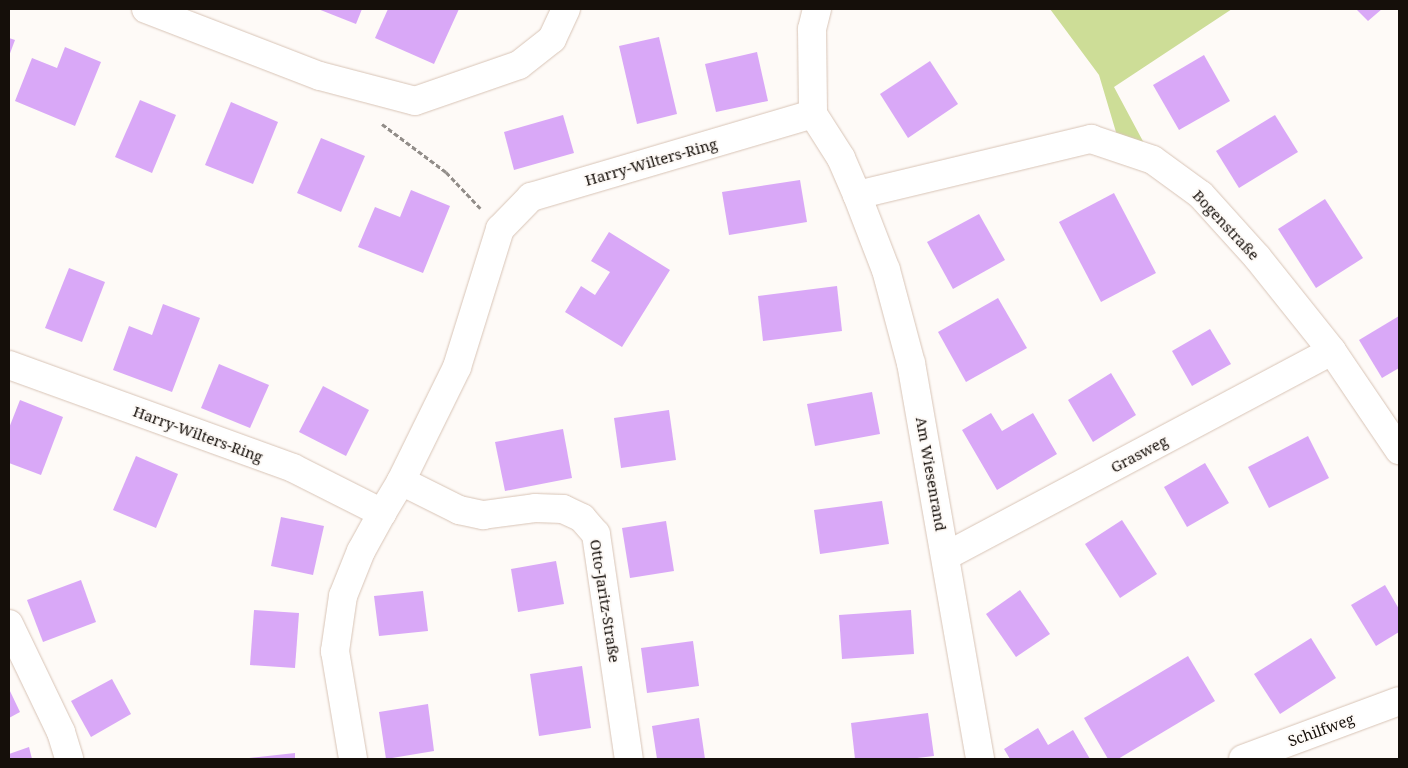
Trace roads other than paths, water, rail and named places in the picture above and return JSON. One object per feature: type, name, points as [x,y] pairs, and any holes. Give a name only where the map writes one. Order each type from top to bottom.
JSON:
[{"type":"street","points":[[146,9],[320,76],[415,101],[519,65],[552,39],[566,9]]},
{"type":"street","points":[[816,9],[812,29],[813,114],[840,158],[857,195]]},
{"type":"street","name":"Harry-Wilters-Ring","points":[[353,759],[335,651],[343,596],[360,551],[401,481],[457,367],[500,230],[531,197],[813,114]]},
{"type":"street","name":"Bogenstraße","points":[[857,195],[1091,138],[1153,160],[1201,194],[1257,257],[1332,351],[1399,450]]},
{"type":"street","name":"Am Wiesenrand","points":[[857,195],[886,270],[912,363],[980,759]]},
{"type":"street","name":"Grasweg","points":[[946,556],[1332,351]]},
{"type":"street","name":"Harry-Wilters-Ring","points":[[9,365],[293,468],[382,514]]},
{"type":"street","name":"Otto-Jaritz-Straße","points":[[401,481],[459,510],[483,516],[534,508],[563,508],[582,518],[596,534],[629,759]]},
{"type":"street","points":[[9,624],[61,732],[69,759]]},
{"type":"street","name":"Schilfweg","points":[[1243,759],[1399,701]]}]
